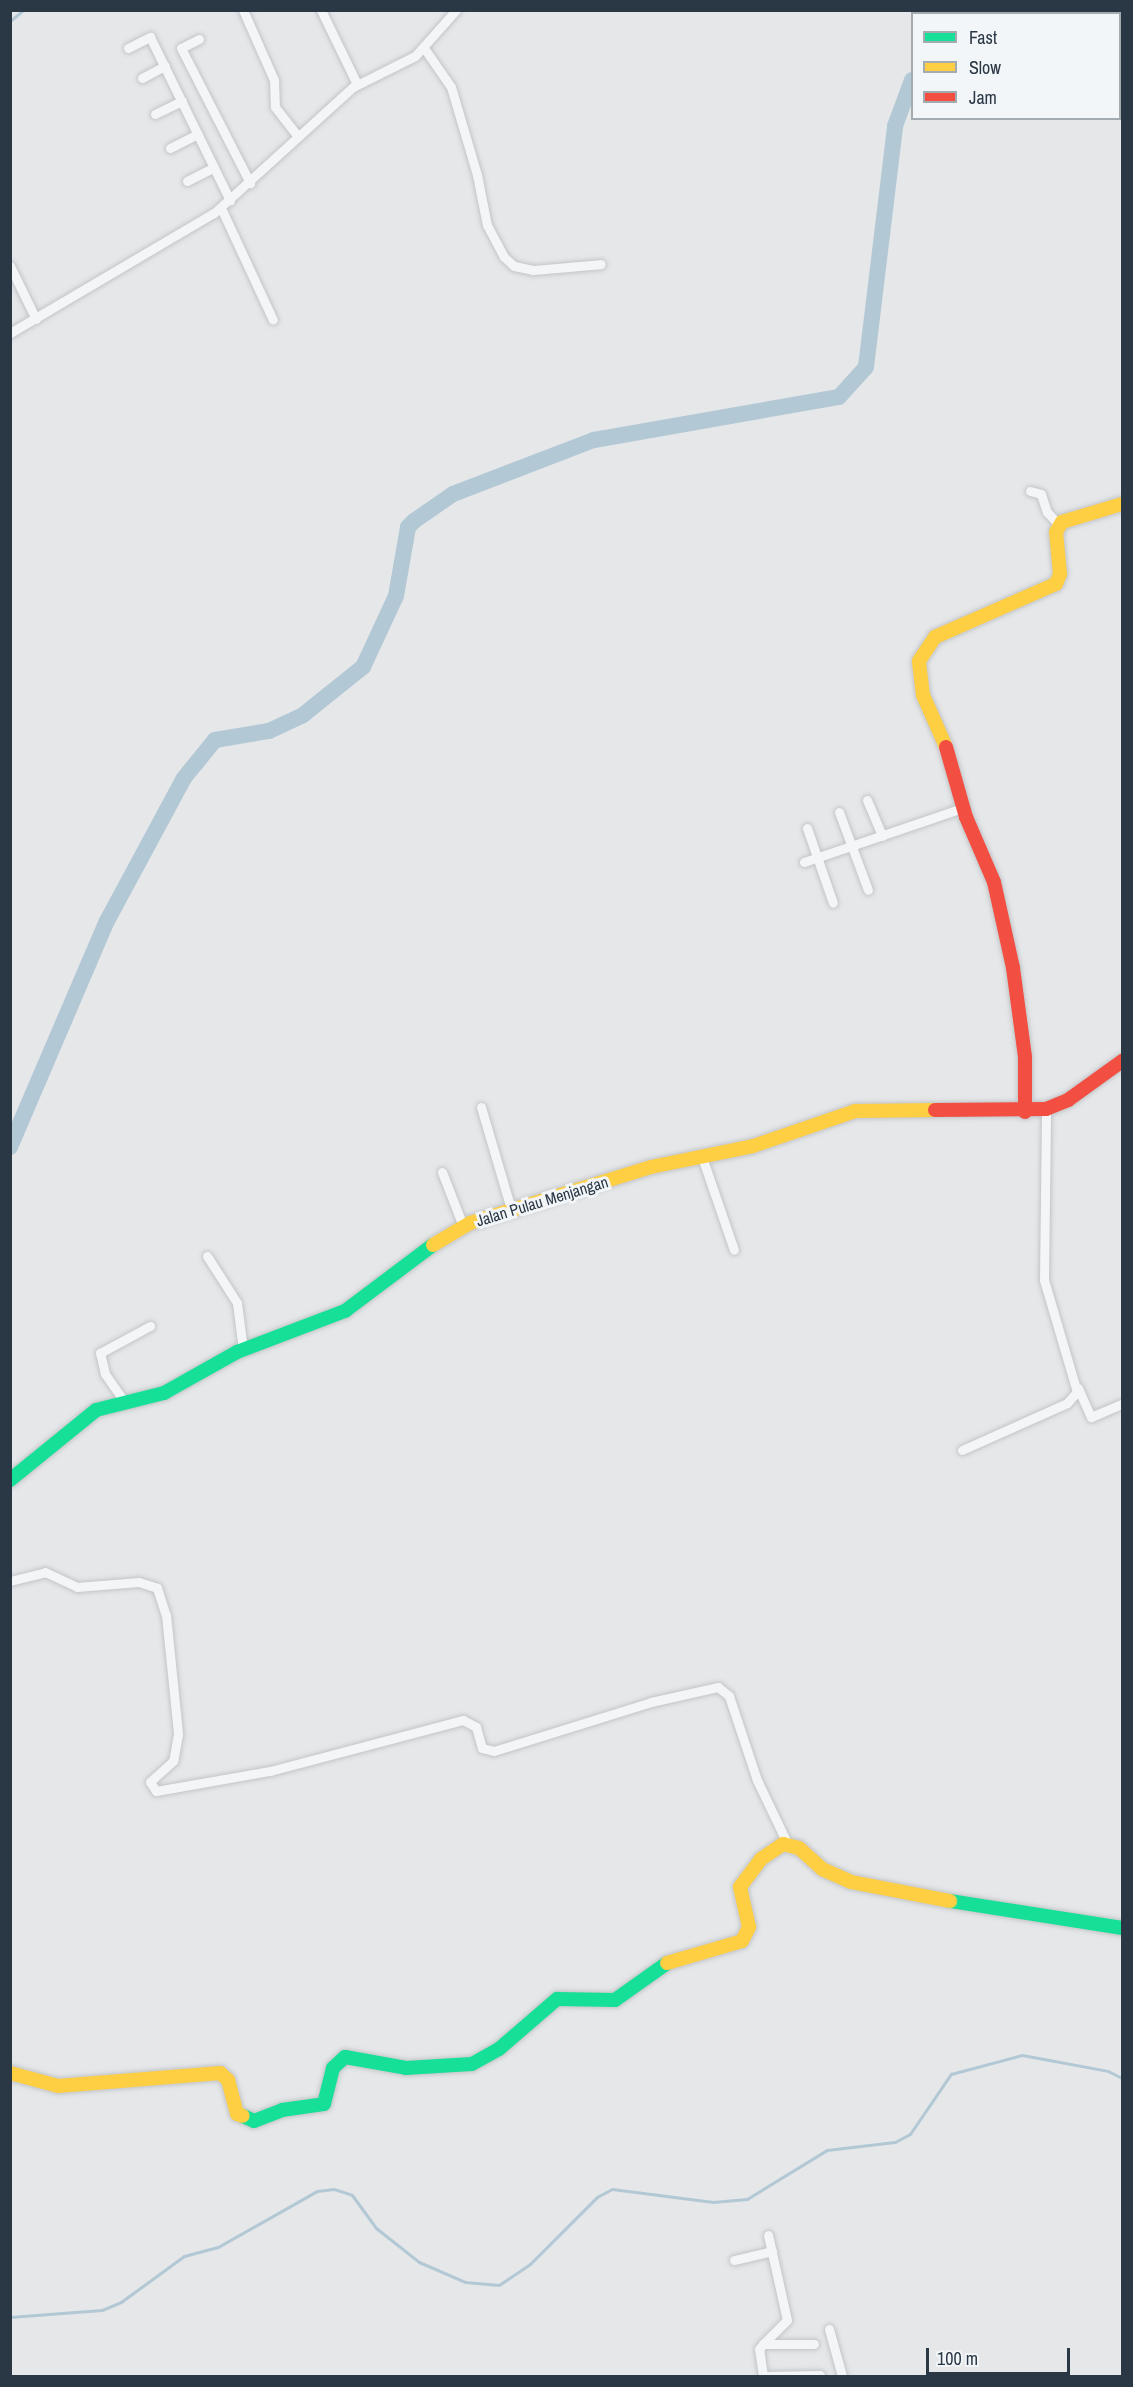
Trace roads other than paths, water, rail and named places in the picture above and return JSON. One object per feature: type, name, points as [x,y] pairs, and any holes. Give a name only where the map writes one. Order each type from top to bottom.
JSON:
[{"type":"street","points":[[243,10],[274,80],[275,107],[297,135]]},
{"type":"street","points":[[321,10],[357,84]]},
{"type":"street","points":[[10,333],[220,208],[250,183],[297,135],[357,84],[423,48],[456,10]]},
{"type":"street","points":[[128,48],[150,37],[230,200]]},
{"type":"street","points":[[199,39],[181,48],[250,183]]},
{"type":"street","points":[[423,48],[451,87],[477,174],[487,225],[504,257],[514,266],[533,270],[601,264]]},
{"type":"street","points":[[142,78],[165,66]]},
{"type":"street","points":[[155,114],[182,101]]},
{"type":"street","points":[[170,148],[198,134]]},
{"type":"street","points":[[187,180],[214,167]]},
{"type":"street","points":[[220,208],[273,320]]},
{"type":"street","points":[[10,266],[36,319]]},
{"type":"street","points":[[1025,1112],[1025,1057],[1012,963],[992,876],[963,808],[948,750],[922,695],[918,671],[921,653],[943,633],[1056,584],[1059,525],[1047,512],[1041,494],[1029,491]]},
{"type":"street","points":[[1059,525],[1076,515],[1122,504]]},
{"type":"street","points":[[867,800],[882,836]]},
{"type":"street","points":[[804,862],[963,808]]},
{"type":"street","points":[[839,812],[868,890]]},
{"type":"street","points":[[807,828],[833,903]]},
{"type":"street","name":"Jalan Pulau Menjangan","points":[[10,1479],[96,1410],[176,1389],[243,1350],[345,1311],[463,1226],[511,1209],[702,1157],[753,1146],[855,1111],[1025,1112],[1046,1109],[1068,1100],[1122,1061]]},
{"type":"street","points":[[481,1107],[511,1209]]},
{"type":"street","points":[[1046,1109],[1044,1280],[1078,1388],[1091,1417],[1122,1404]]},
{"type":"street","points":[[702,1157],[734,1250]]},
{"type":"street","points":[[442,1172],[463,1226]]},
{"type":"street","points":[[207,1256],[237,1303],[243,1350]]},
{"type":"street","points":[[124,1401],[105,1374],[100,1353],[150,1326]]},
{"type":"street","points":[[962,1450],[1067,1403],[1078,1388]]},
{"type":"street","points":[[10,1581],[45,1572],[77,1587],[139,1582],[157,1587],[166,1615],[178,1734],[173,1761],[150,1782],[156,1791],[270,1771],[463,1720],[476,1727],[482,1748],[494,1751],[651,1702],[718,1687],[729,1696],[757,1780],[788,1845]]},
{"type":"street","points":[[10,2073],[58,2086],[220,2073],[228,2080],[237,2114],[254,2121],[282,2110],[324,2104],[333,2068],[345,2057],[406,2068],[472,2064],[499,2049],[558,1999],[615,2000],[662,1965],[742,1941],[749,1928],[739,1896],[745,1875],[775,1848],[788,1845],[799,1848],[822,1869],[851,1882],[1037,1917],[1122,1928]]},
{"type":"street","points":[[768,2235],[787,2320],[759,2349],[765,2376],[820,2375]]},
{"type":"street","points":[[734,2260],[772,2251]]},
{"type":"street","points":[[829,2329],[842,2376]]},
{"type":"street","points":[[763,2344],[814,2344]]},
{"type":"waterway","points":[[10,21],[23,10]]},
{"type":"waterway","points":[[10,1147],[107,921],[184,778],[215,740],[269,731],[303,715],[363,667],[396,596],[408,527],[414,521],[453,494],[594,440],[839,397],[866,367],[895,126],[911,83]]},
{"type":"waterway","points":[[10,2317],[102,2310],[121,2302],[184,2256],[218,2247],[317,2191],[334,2189],[352,2195],[376,2228],[419,2262],[465,2282],[499,2285],[530,2264],[597,2197],[612,2189],[713,2202],[747,2199],[827,2150],[895,2142],[910,2134],[951,2074],[1022,2055],[1108,2071],[1122,2078]]}]
